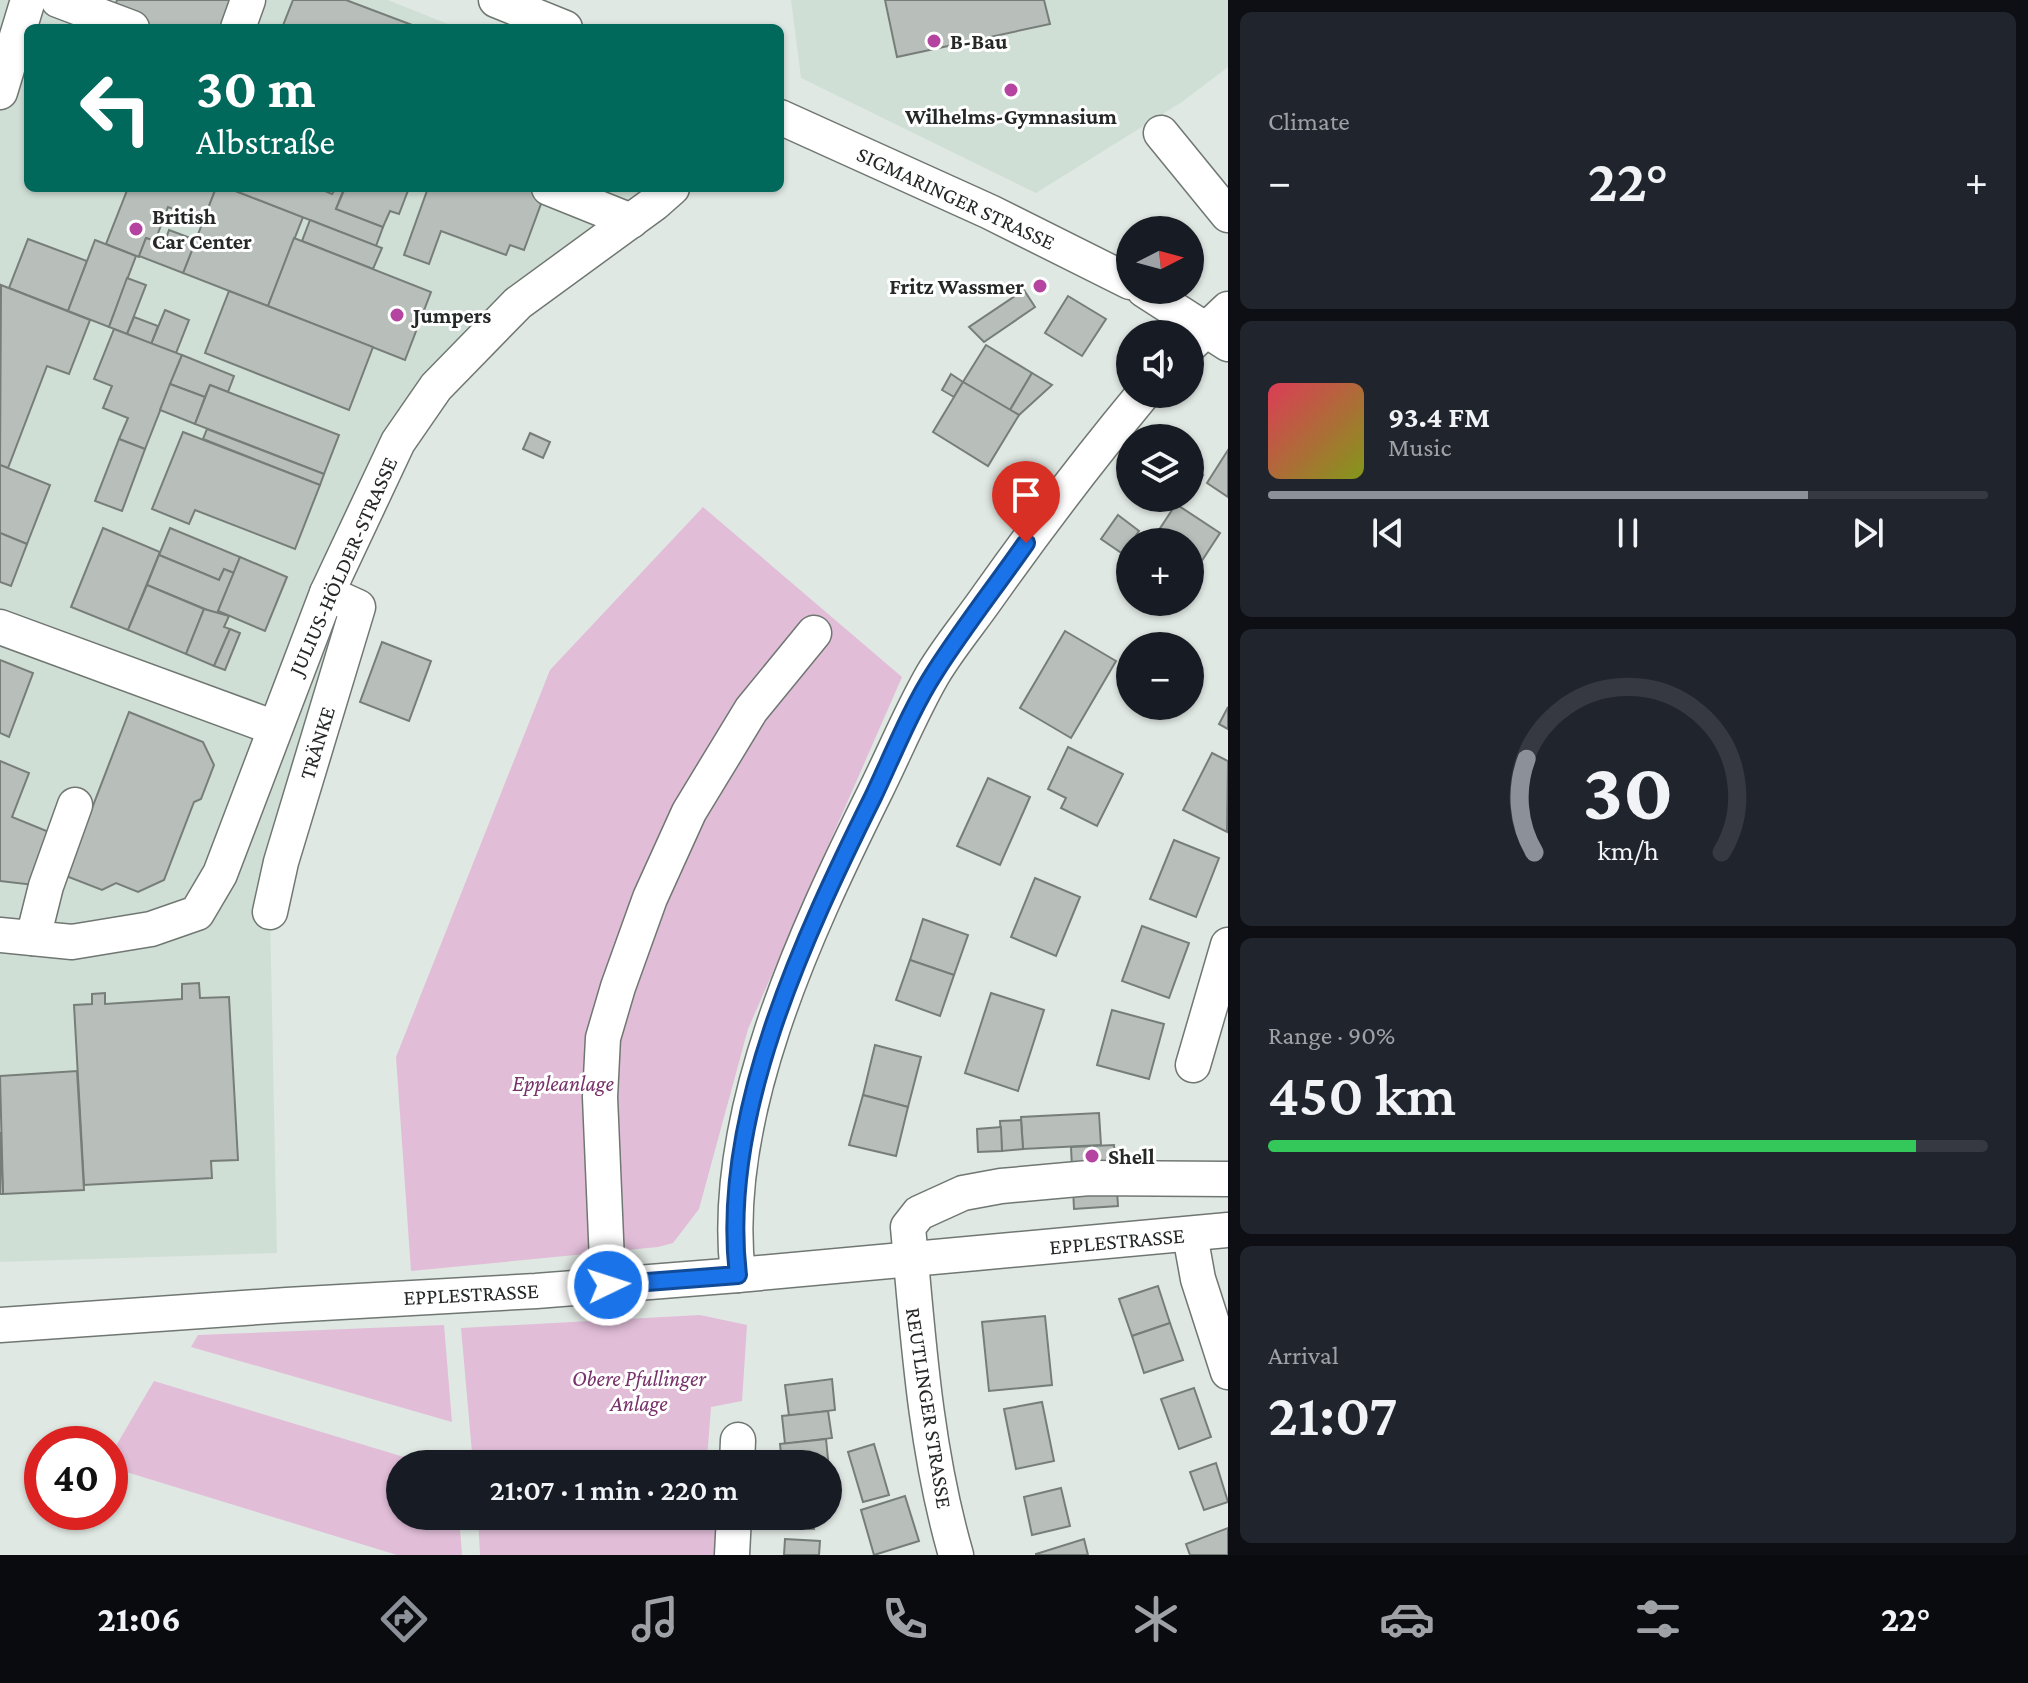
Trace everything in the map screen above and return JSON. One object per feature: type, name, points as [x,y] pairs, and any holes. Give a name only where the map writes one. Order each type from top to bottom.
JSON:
[{"type":"street","points":[[0,92],[28,0]]},
{"type":"street","points":[[58,0],[96,7],[125,24]]},
{"type":"street","points":[[239,24],[248,0]]},
{"type":"street","points":[[496,0],[555,24]]},
{"type":"street","name":"SIGMARINGER STRASSE","points":[[784,119],[990,212],[1116,275]]},
{"type":"street","points":[[1161,133],[1228,215]]},
{"type":"street","points":[[559,192],[631,221]]},
{"type":"street","name":"JULIUS-HÖLDER-STRASSE","points":[[16,936],[72,942],[151,929],[197,913],[220,874],[327,593],[398,442],[436,387],[518,303],[667,192]]},
{"type":"street","points":[[1167,304],[1213,332]]},
{"type":"street","points":[[738,1275],[734,1224],[741,1159],[763,1059],[802,948],[838,868],[933,674],[1035,531],[1131,408]]},
{"type":"street","name":"TRÄNKE","points":[[270,912],[281,862],[358,607],[327,593]]},
{"type":"street","points":[[0,627],[275,728]]},
{"type":"street","points":[[608,1285],[600,1097],[603,1038],[618,987],[650,898],[689,812],[751,710],[814,633]]},
{"type":"street","points":[[16,936],[46,886],[75,805]]},
{"type":"street","points":[[1193,1065],[1228,945]]},
{"type":"street","name":"REUTLINGER STRASSE","points":[[956,1555],[946,1520],[927,1413],[915,1320],[908,1227],[919,1213],[963,1193],[1001,1186],[1089,1178],[1228,1179]]},
{"type":"street","name":"EPPLESTRASSE","points":[[0,1325],[738,1275],[1228,1230]]},
{"type":"street","points":[[1190,1235],[1198,1279],[1228,1372]]},
{"type":"street","points":[[732,1555],[733,1530]]},
{"type":"shaded area","points":[[0,0],[388,0],[448,24],[24,24],[24,192],[667,192],[436,387],[327,593],[358,607],[270,912],[277,1253],[0,1262]]},
{"type":"shaded area","name":"Wilhelms-Gymnasium","points":[[791,0],[1228,0],[1228,67],[1182,102],[1036,193],[801,78]]},
{"type":"green space","name":"Eppleanlage","points":[[703,507],[902,677],[748,1029],[699,1209],[673,1243],[658,1247],[411,1271],[396,1057],[550,670]]},
{"type":"green space","name":"Obere Pfullinger Anlage","points":[[700,1315],[747,1325],[742,1401],[711,1407],[708,1450],[472,1450],[461,1328]]},
{"type":"green space","points":[[444,1325],[452,1422],[191,1347],[198,1335]]},
{"type":"green space","points":[[154,1381],[386,1452],[386,1530],[460,1530],[462,1555],[397,1555],[128,1473],[128,1426]]},
{"type":"green space","points":[[479,1530],[718,1530],[717,1555],[480,1555]]},
{"type":"building","points":[[117,0],[234,0],[225,24],[141,24],[112,14]]},
{"type":"building","points":[[293,0],[346,0],[409,24],[284,24]]},
{"type":"building","name":"B-Bau","points":[[885,0],[1044,0],[1050,24],[897,57]]},
{"type":"building","name":"British Car Center","points":[[126,192],[214,192],[203,221],[168,207],[155,241],[146,238],[139,257],[106,244]]},
{"type":"building","points":[[214,192],[238,192],[303,217],[268,306],[183,273]]},
{"type":"building","points":[[238,192],[343,192],[336,209],[383,227],[376,246]]},
{"type":"building","points":[[343,192],[407,192],[399,214],[390,211],[383,227],[336,209]]},
{"type":"building","points":[[427,192],[545,193],[524,250],[510,245],[506,255],[441,231],[429,264],[404,255]]},
{"type":"building","points":[[310,220],[382,248],[373,269],[302,241]]},
{"type":"building","points":[[169,230],[196,240],[183,273],[139,256],[146,238],[164,244]]},
{"type":"building","points":[[294,238],[431,292],[405,360],[268,306]]},
{"type":"building","points":[[28,239],[87,261],[68,311],[9,288]]},
{"type":"building","points":[[95,240],[136,256],[109,327],[68,311]]},
{"type":"building","points":[[127,278],[146,285],[127,334],[109,327]]},
{"type":"building","points":[[1,285],[90,320],[69,374],[47,366],[8,468],[0,465]]},
{"type":"building","points":[[1024,290],[1035,307],[984,342],[969,327]]},
{"type":"building","points":[[229,291],[373,347],[349,410],[205,353]]},
{"type":"building","points":[[1068,296],[1106,319],[1082,356],[1045,333]]},
{"type":"building","points":[[165,310],[189,320],[176,353],[151,344]]},
{"type":"building","points":[[134,317],[158,326],[151,344],[127,334]]},
{"type":"building","points":[[114,329],[182,355],[145,449],[119,439],[128,418],[103,408],[112,386],[94,379]]},
{"type":"building","points":[[986,345],[1032,373],[1010,410],[963,382]]},
{"type":"building","points":[[182,355],[234,376],[228,392],[210,385],[205,397],[170,384]]},
{"type":"building","points":[[1032,373],[1052,385],[1019,415],[1010,410]]},
{"type":"building","points":[[951,374],[963,382],[954,397],[942,390]]},
{"type":"building","points":[[963,382],[1019,415],[988,466],[933,432]]},
{"type":"building","points":[[170,384],[205,397],[195,424],[160,410]]},
{"type":"building","points":[[210,385],[339,435],[324,474],[195,424]]},
{"type":"building","points":[[207,429],[324,474],[320,485],[203,439]]},
{"type":"building","points":[[183,432],[320,485],[295,549],[195,510],[189,524],[152,509]]},
{"type":"building","points":[[530,433],[550,442],[543,458],[523,449]]},
{"type":"building","points":[[119,439],[145,449],[122,511],[95,501]]},
{"type":"building","points":[[1228,450],[1228,497],[1207,483]]},
{"type":"building","points":[[0,465],[50,485],[27,544],[0,533]]},
{"type":"building","points":[[1171,512],[1188,512],[1220,533],[1204,558],[1204,528],[1160,528]]},
{"type":"building","points":[[1118,515],[1135,528],[1116,528],[1116,549],[1101,539]]},
{"type":"building","points":[[103,528],[160,552],[128,630],[71,607]]},
{"type":"building","points":[[170,528],[240,557],[234,573],[224,569],[219,580],[159,555]]},
{"type":"building","points":[[0,533],[27,544],[11,586],[0,582]]},
{"type":"building","points":[[159,555],[219,580],[224,569],[234,573],[217,614],[147,585]]},
{"type":"building","points":[[240,557],[287,577],[265,631],[218,611]]},
{"type":"building","points":[[147,585],[204,609],[186,654],[128,630]]},
{"type":"building","points":[[204,609],[229,616],[224,627],[230,629],[214,666],[186,654]]},
{"type":"building","points":[[230,629],[240,633],[225,670],[214,666]]},
{"type":"building","points":[[1065,631],[1116,661],[1071,738],[1020,708]]},
{"type":"building","points":[[382,642],[431,661],[409,721],[360,702]]},
{"type":"building","points":[[0,660],[33,673],[9,737],[0,733]]},
{"type":"building","points":[[1228,707],[1228,729],[1219,724]]},
{"type":"building","points":[[129,712],[203,742],[214,765],[201,799],[194,802],[164,880],[138,892],[116,883],[102,890],[66,876]]},
{"type":"building","points":[[1068,747],[1123,774],[1097,826],[1061,808],[1066,798],[1048,789]]},
{"type":"building","points":[[1212,753],[1228,761],[1227,832],[1183,810]]},
{"type":"building","points":[[0,761],[29,773],[12,817],[54,834],[34,885],[0,881]]},
{"type":"building","points":[[988,778],[1030,797],[1000,865],[957,846]]},
{"type":"building","points":[[1174,840],[1219,858],[1196,917],[1150,899]]},
{"type":"building","points":[[1035,878],[1080,897],[1056,956],[1011,937]]},
{"type":"building","points":[[923,919],[968,935],[954,975],[910,960]]},
{"type":"building","points":[[1142,926],[1189,943],[1169,998],[1122,981]]},
{"type":"building","points":[[910,960],[954,975],[940,1016],[896,1000]]},
{"type":"building","points":[[199,983],[200,998],[229,997],[238,1160],[211,1161],[212,1178],[84,1185],[74,1005],[92,1004],[92,994],[105,993],[105,1004],[182,999],[182,984]]},
{"type":"building","points":[[991,993],[1044,1010],[1018,1091],[965,1073]]},
{"type":"building","points":[[1112,1010],[1164,1024],[1149,1079],[1097,1065]]},
{"type":"building","points":[[875,1045],[921,1057],[908,1107],[863,1095]]},
{"type":"building","points":[[77,1071],[84,1190],[3,1194],[0,1076]]},
{"type":"building","points":[[863,1095],[908,1107],[896,1156],[849,1145]]},
{"type":"building","points":[[1099,1113],[1101,1145],[1023,1149],[1021,1117]]},
{"type":"building","points":[[1021,1120],[1023,1149],[1002,1151],[1000,1121]]},
{"type":"building","points":[[1001,1127],[1002,1151],[978,1152],[977,1129]]},
{"type":"building","points":[[0,1132],[3,1194],[0,1194]]},
{"type":"building","points":[[1114,1145],[1118,1206],[1074,1209],[1071,1147]]},
{"type":"building","points":[[1158,1286],[1170,1323],[1132,1336],[1119,1299]]},
{"type":"building","points":[[1045,1316],[1052,1385],[989,1391],[982,1322]]},
{"type":"building","points":[[1170,1323],[1183,1360],[1144,1373],[1132,1336]]},
{"type":"building","points":[[832,1379],[835,1410],[789,1416],[785,1385]]},
{"type":"building","points":[[1194,1388],[1211,1437],[1179,1449],[1161,1399]]},
{"type":"building","points":[[1042,1402],[1054,1461],[1016,1469],[1004,1409]]},
{"type":"building","points":[[828,1411],[832,1438],[785,1444],[782,1416]]},
{"type":"building","points":[[826,1439],[827,1450],[781,1450],[780,1444]]},
{"type":"building","points":[[874,1444],[889,1495],[863,1502],[848,1452]]},
{"type":"building","points":[[1216,1463],[1228,1502],[1204,1510],[1190,1472]]},
{"type":"building","points":[[1061,1488],[1070,1526],[1032,1535],[1024,1497]]},
{"type":"building","points":[[905,1496],[919,1541],[874,1555],[861,1510]]},
{"type":"building","points":[[1228,1528],[1228,1555],[1190,1555],[1186,1544]]},
{"type":"building","points":[[785,1539],[820,1541],[819,1555],[784,1555]]},
{"type":"building","points":[[1084,1539],[1088,1555],[1036,1555],[1036,1554]]},
{"type":"place","name":"B-Bau","points":[[934,41]]},
{"type":"place","name":"Wilhelms-Gymnasium","points":[[1011,90]]},
{"type":"place","name":"British Car Center","points":[[136,229]]},
{"type":"place","name":"Fritz Wassmer","points":[[1040,286]]},
{"type":"place","name":"Jumpers","points":[[397,315]]},
{"type":"place","name":"Shell","points":[[1092,1156]]},
{"type":"route","points":[[608,1285],[738,1275],[734,1224],[741,1159],[763,1059],[802,948],[933,674],[1026,543]]}]
